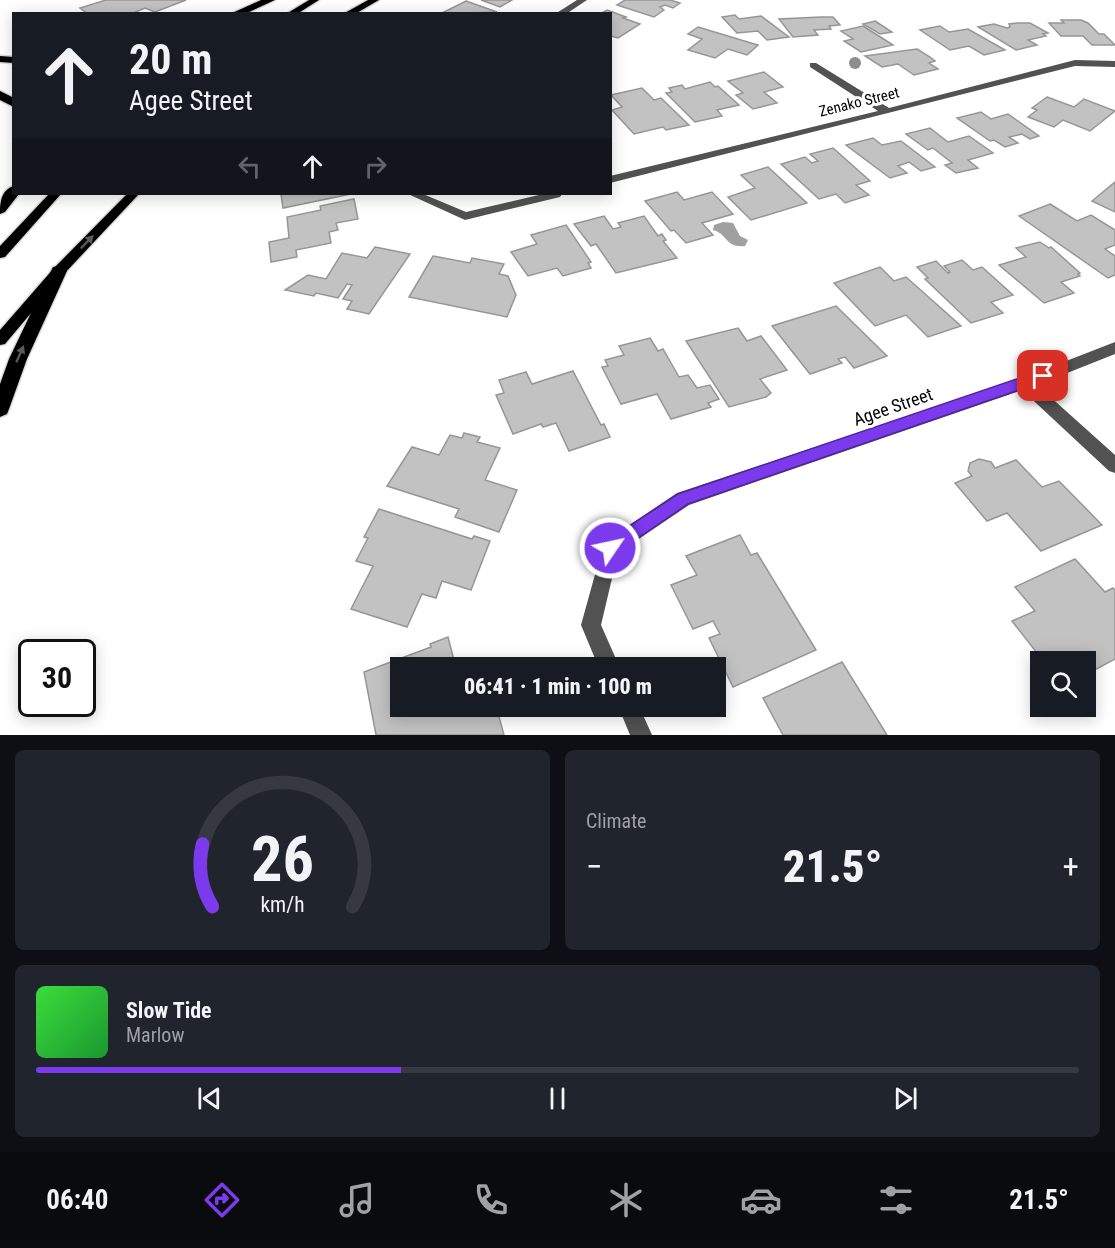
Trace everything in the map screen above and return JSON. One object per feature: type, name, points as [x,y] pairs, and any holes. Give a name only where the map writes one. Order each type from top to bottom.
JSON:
[{"type":"highway","points":[[240,12],[270,0]]},
{"type":"highway","points":[[0,209],[12,193]]},
{"type":"highway","points":[[0,409],[18,359],[58,271]]},
{"type":"main road","points":[[294,12],[315,0]]},
{"type":"main road","points":[[351,12],[375,0]]},
{"type":"main road","points":[[0,254],[54,195]]},
{"type":"main road","points":[[0,340],[58,271],[132,195]]},
{"type":"street","points":[[562,12],[583,0]]},
{"type":"street","name":"Zenako Street","points":[[612,180],[1075,63],[1115,64]]},
{"type":"street","points":[[813,65],[887,112]]},
{"type":"street","points":[[416,195],[465,216],[552,195]]},
{"type":"street","name":"Agee Street","points":[[605,657],[591,625],[610,548],[683,499],[1025,382],[1115,348]]},
{"type":"street","points":[[1025,382],[1115,466]]},
{"type":"street","points":[[633,717],[641,735]]},
{"type":"shaded area","points":[[723,222],[733,223],[740,236],[748,240],[745,246],[730,243],[722,234],[713,230],[714,225]]},
{"type":"building","points":[[106,0],[186,0],[155,12],[145,8],[136,12],[85,12],[80,8]]},
{"type":"building","points":[[481,0],[512,0],[500,7]]},
{"type":"building","points":[[625,0],[670,0],[680,3],[673,8],[665,5],[660,7],[664,10],[654,17],[617,5]]},
{"type":"building","points":[[466,1],[497,12],[444,12]]},
{"type":"building","points":[[607,10],[626,17],[623,18],[640,24],[618,38],[612,36],[612,12],[604,12]]},
{"type":"building","points":[[735,15],[739,19],[761,16],[789,37],[767,40],[758,31],[737,33],[722,17]]},
{"type":"building","points":[[833,17],[840,25],[829,26],[831,29],[814,30],[818,35],[793,37],[779,19]]},
{"type":"building","points":[[1061,20],[1081,20],[1088,23],[1115,45],[1092,45],[1083,36],[1061,36],[1049,23],[1064,23]]},
{"type":"building","points":[[875,21],[892,32],[880,34],[863,24]]},
{"type":"building","points":[[1030,23],[1048,33],[1043,34],[1046,36],[1028,40],[1037,45],[1016,50],[978,27],[994,24],[1007,28],[1010,27],[1009,24]]},
{"type":"building","points":[[863,26],[893,45],[861,52],[844,41],[853,39],[841,31]]},
{"type":"building","points":[[940,26],[949,32],[968,29],[1005,50],[984,55],[969,46],[950,50],[920,30]]},
{"type":"building","points":[[698,27],[758,45],[747,55],[728,49],[715,58],[688,50],[702,39],[688,34]]},
{"type":"building","points":[[917,49],[935,61],[929,63],[938,69],[914,75],[898,64],[882,67],[865,56]]},
{"type":"building","points":[[764,72],[783,87],[764,92],[777,103],[753,109],[736,95],[743,93],[728,81]]},
{"type":"building","points":[[710,82],[715,87],[718,86],[739,105],[717,110],[722,116],[695,122],[666,93],[672,92],[669,88],[682,85],[685,89]]},
{"type":"building","points":[[642,88],[654,100],[661,98],[689,125],[666,130],[663,127],[634,134],[612,110],[622,107],[612,95]]},
{"type":"building","points":[[1047,97],[1074,107],[1084,99],[1115,111],[1090,131],[1063,120],[1054,127],[1028,117],[1037,110],[1032,108]]},
{"type":"building","points":[[981,112],[991,119],[1008,114],[1039,136],[1030,139],[1022,134],[1009,137],[1018,143],[1005,147],[994,140],[990,141],[957,118]]},
{"type":"building","points":[[930,128],[948,142],[969,136],[993,153],[968,160],[978,168],[956,173],[945,165],[952,163],[933,148],[928,150],[906,134]]},
{"type":"building","points":[[873,138],[882,145],[901,141],[935,167],[921,171],[909,162],[898,166],[907,173],[890,178],[846,145]]},
{"type":"building","points":[[833,148],[870,181],[856,185],[869,195],[845,203],[836,194],[819,199],[781,164],[805,157],[812,163],[818,161],[810,154]]},
{"type":"building","points":[[768,167],[807,203],[751,220],[728,197],[755,188],[741,175]]},
{"type":"building","points":[[1115,182],[1115,212],[1092,201]]},
{"type":"building","points":[[677,192],[684,200],[712,192],[733,214],[702,223],[713,235],[686,243],[674,230],[671,231],[645,201]]},
{"type":"building","points":[[281,195],[346,195],[283,208]]},
{"type":"building","points":[[354,199],[358,219],[336,223],[338,230],[329,232],[331,243],[296,250],[297,257],[271,262],[269,242],[289,238],[287,217],[321,210],[320,206]]},
{"type":"building","points":[[1050,204],[1077,221],[1091,215],[1115,230],[1115,245],[1105,249],[1115,256],[1115,275],[1108,278],[1019,216]]},
{"type":"building","points":[[604,216],[613,229],[621,227],[618,223],[644,216],[658,236],[662,234],[666,240],[663,241],[677,258],[616,273],[596,244],[591,246],[574,224]]},
{"type":"building","points":[[566,225],[591,262],[588,263],[591,268],[563,276],[557,268],[528,276],[511,252],[537,244],[531,235]]},
{"type":"building","points":[[1040,242],[1051,247],[1080,273],[1078,274],[1080,276],[1061,282],[1074,293],[1044,303],[999,265],[1026,257],[1016,248]]},
{"type":"building","points":[[375,247],[410,254],[369,314],[347,309],[352,301],[343,299],[352,285],[347,284],[338,298],[285,290],[308,275],[326,279],[342,253],[367,258]]},
{"type":"building","points":[[433,256],[470,263],[472,258],[504,264],[499,274],[508,276],[516,295],[507,317],[409,297]]},
{"type":"building","points":[[962,260],[973,270],[982,267],[1013,295],[991,302],[1003,313],[971,323],[925,279],[928,278],[917,267],[936,261],[948,273],[950,272],[944,266]]},
{"type":"building","points":[[880,267],[894,281],[906,277],[961,326],[928,337],[906,315],[875,326],[834,283]]},
{"type":"building","points":[[836,306],[887,356],[854,368],[845,357],[838,359],[842,363],[810,374],[772,326]]},
{"type":"building","points":[[738,328],[747,341],[761,336],[787,370],[760,379],[771,393],[766,397],[729,407],[686,341]]},
{"type":"building","points":[[650,338],[658,351],[663,349],[679,377],[688,375],[697,388],[710,385],[719,399],[708,403],[711,407],[671,419],[657,394],[621,404],[602,367],[608,366],[605,360],[624,355],[619,346]]},
{"type":"building","points":[[573,371],[601,425],[604,424],[610,437],[569,451],[556,423],[543,427],[541,424],[513,434],[496,395],[504,393],[499,380],[526,372],[532,384]]},
{"type":"building","points":[[464,433],[480,437],[477,442],[500,448],[485,480],[517,490],[499,532],[455,517],[459,509],[387,486],[412,447],[439,455],[450,435],[462,438]]},
{"type":"building","points":[[979,459],[991,462],[995,468],[1016,460],[1042,487],[1059,481],[1102,525],[1041,551],[1007,513],[987,521],[955,483],[972,476],[968,471],[970,463]]},
{"type":"building","points":[[379,509],[472,539],[474,536],[490,541],[471,590],[442,581],[436,598],[422,594],[407,627],[351,609],[373,566],[356,561],[368,538],[364,537]]},
{"type":"building","points":[[740,535],[751,555],[757,553],[816,650],[733,687],[726,673],[726,657],[718,657],[709,638],[720,634],[713,621],[693,629],[671,585],[697,575],[686,556]]},
{"type":"building","points":[[1075,559],[1105,592],[1113,588],[1115,590],[1115,659],[1096,669],[1096,651],[1035,651],[1012,621],[1035,611],[1015,587]]},
{"type":"building","points":[[448,637],[453,657],[404,657],[431,647],[430,644]]},
{"type":"building","points":[[390,662],[390,717],[499,717],[504,735],[376,735],[364,672]]},
{"type":"building","points":[[842,662],[887,735],[783,735],[763,698]]},
{"type":"route","points":[[610,548],[683,499],[1043,376]]}]
